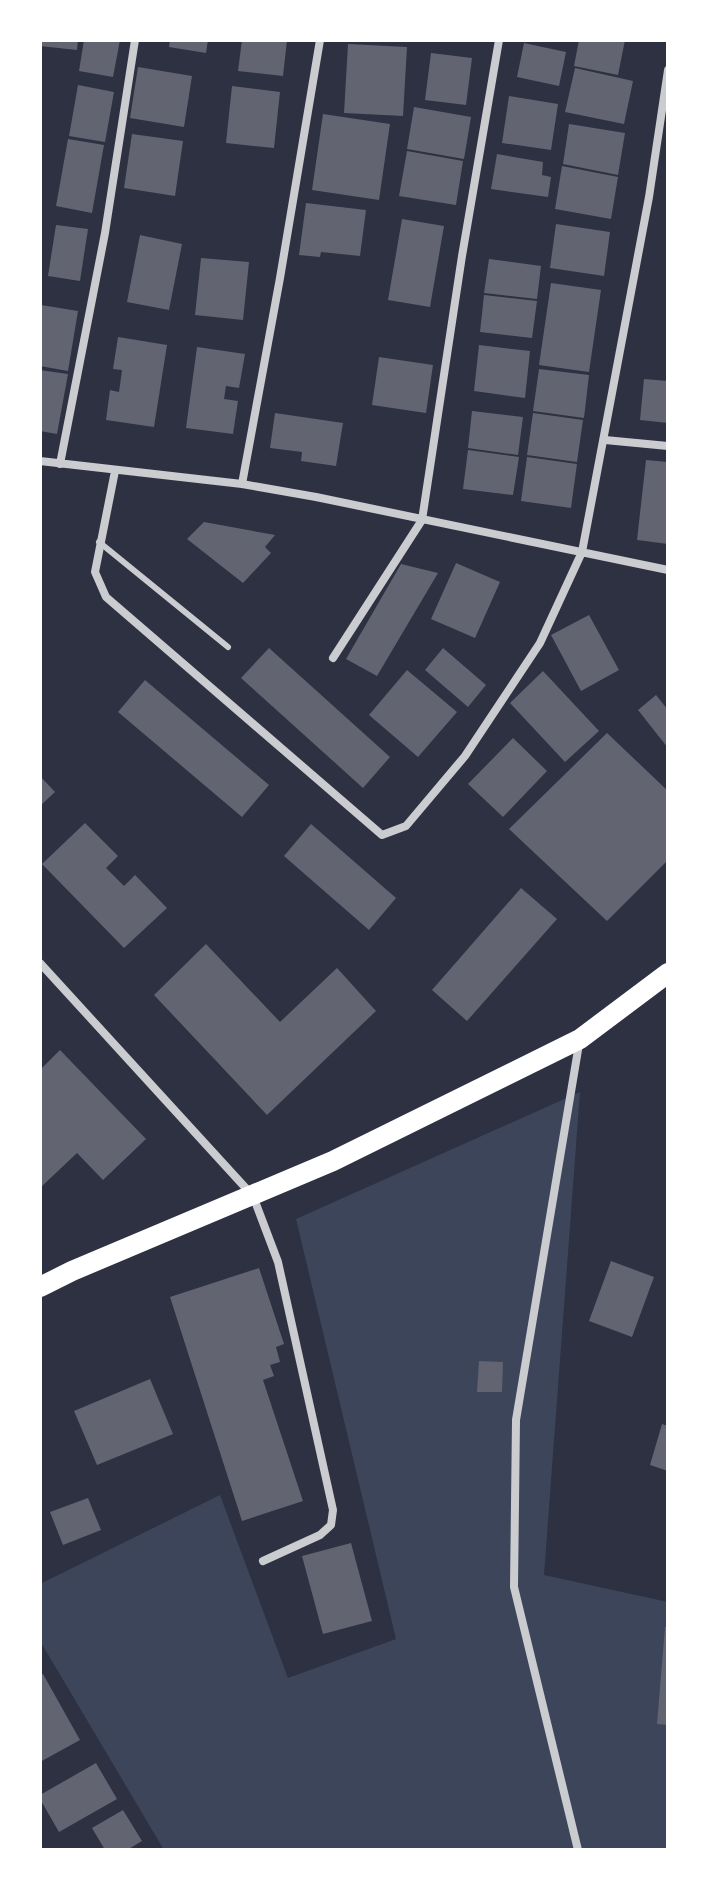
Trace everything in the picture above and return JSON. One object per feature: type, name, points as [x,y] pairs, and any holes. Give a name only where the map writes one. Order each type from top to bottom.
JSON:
[{"type":"main road","points":[[40,1287],[333,1161],[580,1039],[668,973]]},
{"type":"street","points":[[60,464],[105,233],[135,40]]},
{"type":"street","points":[[242,484],[320,40]]},
{"type":"street","points":[[333,658],[422,520],[499,40]]},
{"type":"street","points":[[115,471],[95,572],[106,597],[382,835],[406,826],[465,756],[540,643],[582,552],[649,197],[668,70]]},
{"type":"street","points":[[605,440],[668,446]]},
{"type":"street","points":[[40,461],[242,484],[668,570]]},
{"type":"street","points":[[40,963],[253,1196],[278,1262],[333,1510],[331,1525],[320,1535],[263,1561]]},
{"type":"street","points":[[578,1850],[514,1587],[514,1572],[516,1420],[580,1039]]},
{"type":"lane","points":[[99,542],[228,647]]},
{"type":"shaded area","points":[[580,1092],[544,1575],[668,1602],[668,1850],[164,1850],[40,1641],[40,1584],[220,1495],[288,1678],[396,1639],[296,1219]]},
{"type":"building","points":[[40,40],[78,40],[77,50],[40,46]]},
{"type":"building","points":[[84,40],[120,40],[113,77],[79,71]]},
{"type":"building","points":[[170,40],[208,40],[206,53],[169,47]]},
{"type":"building","points":[[242,40],[287,40],[283,76],[238,71]]},
{"type":"building","points":[[579,40],[625,40],[618,75],[574,66]]},
{"type":"building","points":[[524,43],[566,52],[559,86],[517,77]]},
{"type":"building","points":[[348,44],[407,47],[403,116],[344,113]]},
{"type":"building","points":[[431,53],[472,58],[466,105],[425,100]]},
{"type":"building","points":[[138,67],[192,76],[184,127],[130,118]]},
{"type":"building","points":[[575,68],[633,81],[624,124],[565,112]]},
{"type":"building","points":[[78,85],[114,92],[105,142],[69,136]]},
{"type":"building","points":[[232,86],[280,92],[274,148],[226,143]]},
{"type":"building","points":[[509,96],[558,104],[551,150],[502,143]]},
{"type":"building","points":[[414,107],[471,117],[464,159],[407,149]]},
{"type":"building","points":[[323,114],[390,124],[379,200],[312,190]]},
{"type":"building","points":[[569,124],[625,133],[618,175],[563,164]]},
{"type":"building","points":[[132,134],[183,141],[175,196],[124,188]]},
{"type":"building","points":[[68,139],[104,145],[92,213],[56,206]]},
{"type":"building","points":[[407,151],[463,161],[456,205],[399,196]]},
{"type":"building","points":[[497,154],[543,162],[542,175],[551,177],[548,197],[491,189]]},
{"type":"building","points":[[562,166],[618,177],[611,219],[555,209]]},
{"type":"building","points":[[306,203],[366,210],[360,256],[321,252],[320,257],[299,255]]},
{"type":"building","points":[[402,219],[444,226],[430,307],[388,300]]},
{"type":"building","points":[[556,224],[610,232],[604,276],[550,268]]},
{"type":"building","points":[[56,225],[88,229],[80,281],[48,276]]},
{"type":"building","points":[[140,235],[182,244],[169,310],[127,302]]},
{"type":"building","points":[[201,258],[249,262],[243,320],[195,315]]},
{"type":"building","points":[[489,259],[541,266],[537,299],[484,293]]},
{"type":"building","points":[[551,283],[601,290],[589,372],[539,365]]},
{"type":"building","points":[[484,295],[537,301],[532,338],[480,332]]},
{"type":"building","points":[[41,305],[78,311],[68,371],[40,366]]},
{"type":"building","points":[[118,337],[167,345],[154,427],[106,420],[110,390],[119,392],[122,370],[113,369]]},
{"type":"building","points":[[479,345],[530,351],[525,398],[474,391]]},
{"type":"building","points":[[197,347],[245,354],[239,388],[226,386],[224,399],[238,401],[233,434],[186,428]]},
{"type":"building","points":[[379,357],[433,365],[426,413],[372,405]]},
{"type":"building","points":[[539,369],[589,375],[584,418],[533,411]]},
{"type":"building","points":[[40,370],[68,374],[57,434],[40,431]]},
{"type":"building","points":[[644,379],[668,381],[668,423],[640,420]]},
{"type":"building","points":[[472,411],[523,417],[518,455],[468,448]]},
{"type":"building","points":[[275,413],[343,423],[336,466],[301,461],[302,452],[270,448]]},
{"type":"building","points":[[533,413],[583,420],[577,462],[527,455]]},
{"type":"building","points":[[468,450],[519,457],[513,495],[463,489]]},
{"type":"building","points":[[527,457],[577,464],[571,508],[521,501]]},
{"type":"building","points":[[646,460],[668,462],[668,544],[637,540]]},
{"type":"building","points":[[204,522],[275,535],[265,547],[271,553],[243,583],[187,539]]},
{"type":"building","points":[[456,563],[500,582],[475,638],[431,619]]},
{"type":"building","points":[[401,564],[438,573],[377,676],[346,659]]},
{"type":"building","points":[[589,615],[619,670],[581,691],[551,635]]},
{"type":"building","points":[[269,648],[390,757],[363,788],[241,678]]},
{"type":"building","points":[[443,648],[486,685],[468,707],[425,670]]},
{"type":"building","points":[[407,670],[457,712],[418,757],[369,715]]},
{"type":"building","points":[[543,671],[599,731],[565,762],[510,703]]},
{"type":"building","points":[[145,680],[269,785],[242,817],[118,712]]},
{"type":"building","points":[[656,695],[668,710],[668,748],[638,710]]},
{"type":"building","points":[[607,733],[668,791],[668,860],[607,921],[509,829]]},
{"type":"building","points":[[513,738],[547,771],[503,817],[468,784]]},
{"type":"building","points":[[40,776],[55,792],[40,806]]},
{"type":"building","points":[[85,823],[118,856],[106,868],[124,886],[135,875],[167,908],[124,948],[42,864]]},
{"type":"building","points":[[311,824],[396,898],[369,930],[284,856]]},
{"type":"building","points":[[521,888],[557,919],[467,1021],[432,990]]},
{"type":"building","points":[[206,944],[280,1022],[337,968],[376,1011],[267,1115],[154,995]]},
{"type":"building","points":[[60,1050],[146,1139],[103,1180],[77,1153],[40,1188],[40,1070]]},
{"type":"building","points":[[611,1261],[654,1277],[632,1337],[589,1321]]},
{"type":"building","points":[[259,1268],[284,1344],[276,1347],[280,1362],[270,1365],[274,1376],[263,1380],[303,1501],[242,1521],[170,1297]]},
{"type":"building","points":[[479,1361],[503,1362],[502,1392],[477,1392]]},
{"type":"building","points":[[150,1379],[173,1434],[97,1465],[74,1411]]},
{"type":"building","points":[[662,1424],[668,1426],[668,1471],[650,1465]]},
{"type":"building","points":[[88,1498],[101,1530],[63,1545],[50,1512]]},
{"type":"building","points":[[351,1543],[372,1621],[323,1634],[302,1556]]},
{"type":"building","points":[[665,1627],[668,1627],[668,1725],[657,1724]]},
{"type":"building","points":[[43,1674],[80,1740],[40,1762],[40,1676]]},
{"type":"building","points":[[96,1763],[117,1799],[59,1832],[40,1795]]},
{"type":"building","points":[[123,1810],[142,1841],[127,1850],[105,1850],[92,1828]]}]
